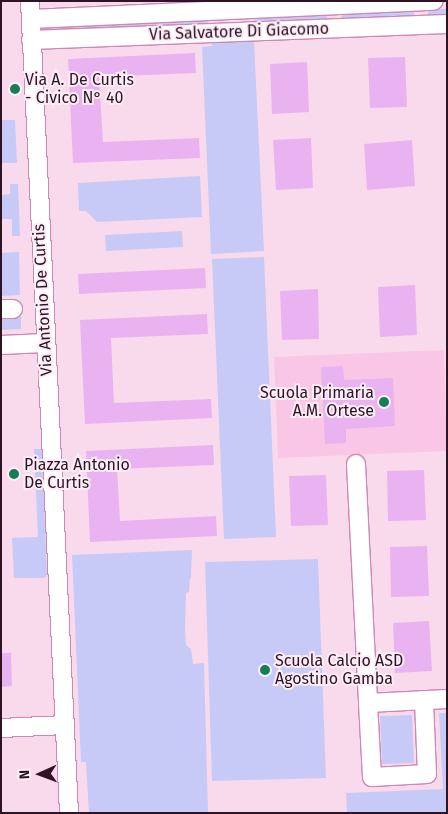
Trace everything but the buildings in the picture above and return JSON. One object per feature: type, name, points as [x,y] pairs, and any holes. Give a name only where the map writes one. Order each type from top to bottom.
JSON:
[{"type":"street","name":"Via Antonio De Curtis","points":[[30,1],[69,813]]},
{"type":"street","name":"Via Salvatore Di Giacomo","points":[[30,19],[214,6],[315,4],[334,6],[434,1]]},
{"type":"street","points":[[421,2],[423,25]]},
{"type":"street","points":[[214,6],[215,32]]},
{"type":"street","points":[[334,6],[335,29]]},
{"type":"street","name":"Via Salvatore Di Giacomo","points":[[31,40],[447,24]]},
{"type":"street","points":[[1,345],[45,343]]},
{"type":"street","points":[[356,464],[372,777],[428,774],[424,700]]},
{"type":"street","points":[[368,703],[447,699]]},
{"type":"street","points":[[1,728],[65,725]]},
{"type":"shaded area","points":[[431,9],[447,9],[447,17],[431,18],[428,16],[428,11]]},
{"type":"shaded area","points":[[413,10],[415,17],[342,21],[340,19],[343,13]]},
{"type":"shaded area","points":[[326,14],[328,21],[252,24],[255,17]]},
{"type":"shaded area","points":[[208,20],[209,23],[45,32],[44,30],[46,27]]},
{"type":"shaded area","points":[[254,41],[264,251],[211,254],[202,47],[212,46],[212,42]]},
{"type":"shaded area","points":[[1,120],[15,120],[17,163],[1,163]]},
{"type":"shaded area","points":[[200,176],[202,217],[97,222],[86,211],[79,211],[78,183]]},
{"type":"shaded area","points":[[10,184],[18,184],[20,236],[12,236],[12,219],[1,219],[1,195],[10,194]]},
{"type":"shaded area","points":[[182,231],[183,247],[106,251],[105,235]]},
{"type":"shaded area","points":[[19,252],[20,295],[1,296],[1,253]]},
{"type":"shaded area","points":[[264,257],[276,537],[224,539],[212,259]]},
{"type":"shaded area","points":[[21,317],[21,329],[1,330],[1,318]]},
{"type":"shaded area","points":[[444,350],[447,451],[278,458],[274,357]]},
{"type":"shaded area","points":[[34,449],[42,449],[47,576],[44,578],[14,578],[12,538],[38,537]]},
{"type":"shaded area","points":[[192,550],[191,578],[189,592],[186,593],[185,629],[186,645],[191,649],[193,664],[204,663],[208,812],[89,813],[86,762],[81,762],[72,555]]},
{"type":"shaded area","name":"Scuola Calcio ASD Agostino Gamba","points":[[318,559],[326,778],[212,781],[205,562]]},
{"type":"shaded area","points":[[439,713],[447,713],[447,813],[347,813],[346,793],[443,789]]},
{"type":"shaded area","points":[[412,715],[414,763],[382,764],[380,716]]},
{"type":"place","name":"Via A. De Curtis - Civico N° 40","points":[[15,89]]},
{"type":"place","name":"Scuola Primaria A.M. Ortese","points":[[384,402]]},
{"type":"place","name":"Piazza Antonio De Curtis","points":[[14,474]]},
{"type":"place","name":"Scuola Calcio ASD Agostino Gamba","points":[[265,670]]}]
